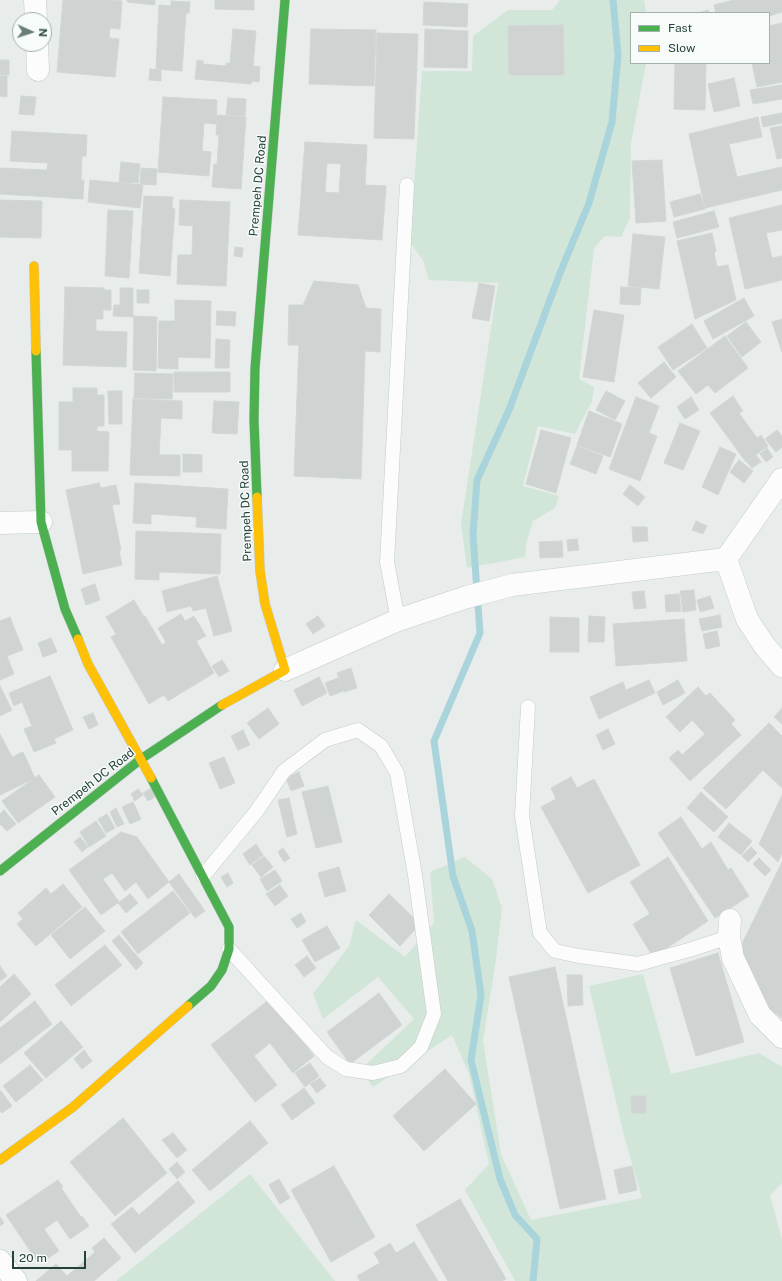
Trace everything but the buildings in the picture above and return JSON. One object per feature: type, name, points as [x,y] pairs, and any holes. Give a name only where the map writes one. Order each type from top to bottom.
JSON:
[{"type":"street","points":[[35,0],[36,12]]},
{"type":"street","name":"Prempeh DC Road","points":[[0,871],[142,759],[215,709],[285,670],[265,604],[260,571],[254,420],[255,368],[285,0]]},
{"type":"street","points":[[37,52],[38,70]]},
{"type":"street","points":[[0,1160],[73,1107],[211,986],[222,970],[229,949],[230,938],[229,927],[203,876],[142,759],[88,664],[65,609],[41,522],[34,266]]},
{"type":"street","points":[[285,670],[398,620],[467,597],[512,585],[726,559],[782,479]]},
{"type":"street","points":[[0,522],[41,522]]},
{"type":"street","points":[[726,559],[747,619],[764,645],[782,666]]},
{"type":"street","points":[[730,929],[733,958],[760,1015],[782,1037]]},
{"type":"street","points":[[0,1261],[16,1281]]},
{"type":"lane","points":[[398,620],[387,562],[407,185]]},
{"type":"lane","points":[[528,707],[522,816],[540,933],[555,951],[579,956],[638,964],[689,950],[730,929]]},
{"type":"lane","points":[[203,876],[256,812],[284,770],[325,740],[358,730],[381,746],[397,773],[415,875],[434,1014],[421,1047],[401,1066],[373,1073],[346,1070],[327,1057],[229,949]]},
{"type":"green space","points":[[560,0],[644,0],[646,12],[630,12],[630,64],[646,64],[631,143],[630,218],[621,237],[605,236],[594,248],[579,379],[594,387],[592,401],[575,434],[538,426],[523,486],[559,496],[555,508],[533,521],[527,540],[525,557],[467,568],[461,524],[498,283],[429,280],[423,260],[410,243],[422,71],[472,71],[473,36],[508,10],[552,10]]},
{"type":"green space","points":[[465,857],[492,879],[502,908],[496,960],[483,1041],[501,1154],[531,1220],[642,1198],[624,1136],[589,986],[643,974],[671,1074],[759,1053],[782,1067],[782,1183],[770,1195],[782,1239],[782,1281],[515,1281],[465,1190],[489,1164],[469,1074],[452,1035],[373,1087],[360,1070],[414,1019],[378,977],[323,1019],[313,994],[349,946],[356,920],[405,957],[434,923],[430,872]]},
{"type":"green space","points":[[250,1174],[335,1281],[116,1281]]},
{"type":"waterway","points":[[533,1281],[537,1239],[515,1215],[500,1179],[471,1060],[481,995],[472,931],[453,876],[434,741],[480,633],[473,535],[477,480],[509,410],[560,273],[589,203],[612,122],[618,55],[613,0]]},
{"type":"traffic: fast","points":[[257,497],[254,420],[255,368],[285,0]]},
{"type":"traffic: fast","points":[[36,351],[41,522],[65,609],[78,639]]},
{"type":"traffic: fast","points":[[0,871],[141,759],[222,705]]},
{"type":"traffic: fast","points":[[151,778],[229,927],[229,949],[222,970],[211,986],[188,1006]]},
{"type":"traffic: slow","points":[[34,266],[36,351]]},
{"type":"traffic: slow","points":[[222,705],[285,670],[265,604],[260,571],[257,497]]},
{"type":"traffic: slow","points":[[78,639],[88,664],[151,778]]},
{"type":"traffic: slow","points":[[0,1160],[73,1107],[188,1006]]}]
